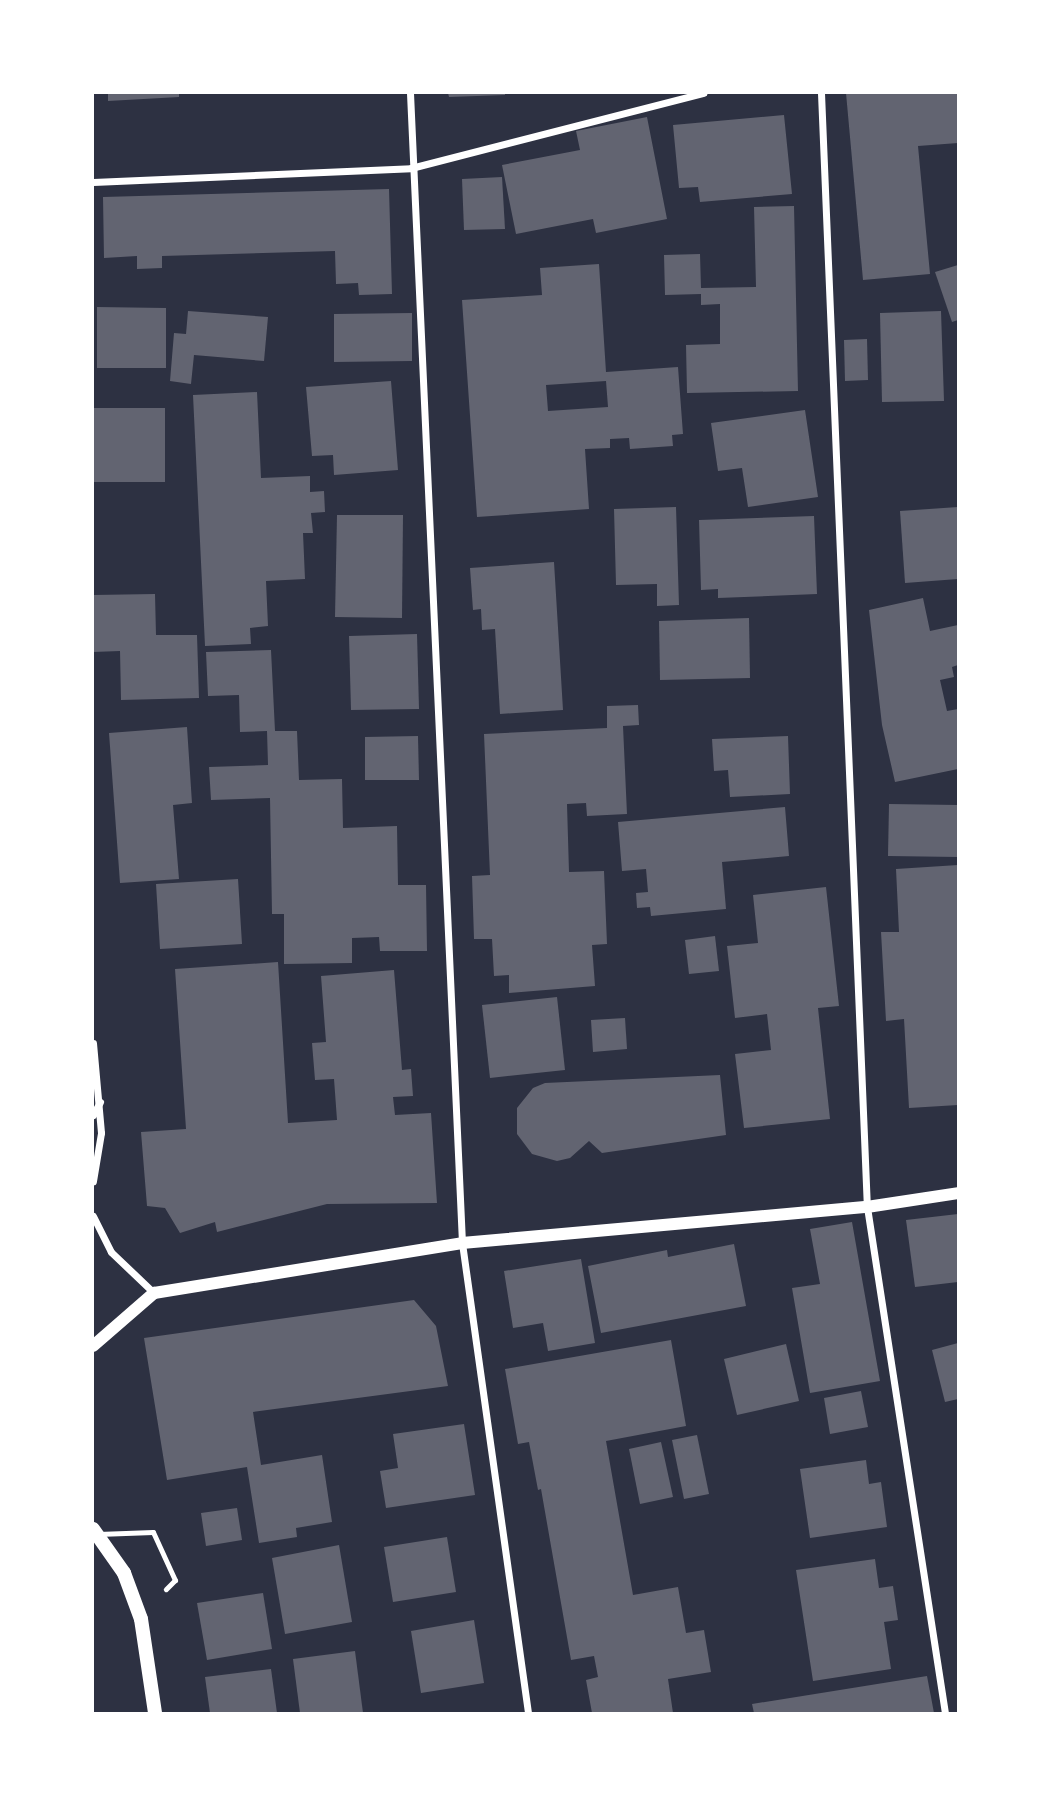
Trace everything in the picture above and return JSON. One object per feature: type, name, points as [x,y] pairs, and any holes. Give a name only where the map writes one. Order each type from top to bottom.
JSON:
[{"type":"main road","points":[[95,1532],[124,1573],[141,1619],[155,1713]]},
{"type":"street","points":[[410,93],[411,168],[462,1243],[528,1713]]},
{"type":"street","points":[[93,182],[411,168],[704,93]]},
{"type":"street","points":[[821,93],[867,1207],[946,1713]]},
{"type":"street","points":[[93,1043],[102,1133],[93,1181]]},
{"type":"street","points":[[93,1115],[100,1102]]},
{"type":"street","points":[[93,1345],[154,1293],[462,1243],[867,1207],[958,1193]]},
{"type":"street","points":[[93,1216],[111,1252],[154,1293]]},
{"type":"lane","points":[[95,1532],[153,1532],[175,1580],[166,1590]]},
{"type":"building","points":[[108,93],[179,93],[179,97],[108,101]]},
{"type":"building","points":[[448,93],[505,93],[505,95],[449,97]]},
{"type":"building","points":[[846,93],[958,93],[958,143],[918,146],[930,274],[863,280]]},
{"type":"building","points":[[784,115],[792,194],[700,202],[698,187],[679,188],[673,125]]},
{"type":"building","points":[[647,117],[667,219],[596,233],[593,219],[516,234],[502,165],[580,150],[576,131]]},
{"type":"building","points":[[502,177],[505,229],[464,230],[462,179]]},
{"type":"building","points":[[389,189],[392,294],[359,295],[358,283],[336,284],[335,251],[162,256],[162,268],[137,269],[137,256],[104,258],[103,197]]},
{"type":"building","points":[[794,206],[798,391],[687,393],[686,345],[720,344],[720,304],[701,305],[701,294],[665,295],[664,255],[700,254],[701,288],[756,287],[754,207]]},
{"type":"building","points":[[599,264],[606,372],[678,367],[683,434],[672,435],[673,446],[630,449],[629,438],[610,439],[610,448],[585,449],[589,509],[477,517],[462,300],[542,295],[540,268]],"holes":[[[606,381],[608,407],[548,411],[546,385]]]},
{"type":"building","points":[[958,265],[958,320],[952,322],[935,272]]},
{"type":"building","points":[[97,307],[166,308],[166,368],[97,368]]},
{"type":"building","points":[[188,311],[268,317],[264,361],[194,355],[191,384],[170,381],[174,333],[186,334]]},
{"type":"building","points":[[941,311],[944,401],[882,402],[880,313]]},
{"type":"building","points":[[412,313],[412,361],[334,362],[334,314]]},
{"type":"building","points":[[867,339],[868,380],[845,381],[844,340]]},
{"type":"building","points":[[391,381],[398,470],[334,475],[333,455],[312,456],[306,387]]},
{"type":"building","points":[[257,392],[261,478],[310,476],[310,492],[324,491],[325,512],[311,513],[313,533],[303,533],[305,579],[266,581],[268,626],[250,628],[251,644],[205,646],[193,395]]},
{"type":"building","points":[[93,408],[165,408],[165,482],[93,482]]},
{"type":"building","points":[[805,410],[818,497],[748,507],[742,468],[718,471],[711,423]]},
{"type":"building","points":[[676,507],[679,605],[657,606],[657,584],[616,585],[614,509]]},
{"type":"building","points":[[958,507],[958,579],[905,583],[900,511]]},
{"type":"building","points":[[337,515],[403,515],[402,618],[335,617]]},
{"type":"building","points":[[814,516],[817,594],[718,598],[718,589],[701,590],[699,520]]},
{"type":"building","points":[[554,562],[563,710],[500,714],[495,629],[482,630],[481,609],[473,610],[470,568]]},
{"type":"building","points":[[155,594],[156,635],[197,635],[199,698],[121,700],[120,651],[93,652],[93,595]]},
{"type":"building","points":[[923,598],[930,631],[958,625],[958,665],[952,667],[954,677],[940,680],[947,711],[958,709],[958,769],[895,782],[882,725],[869,610]]},
{"type":"building","points":[[749,618],[750,678],[660,680],[659,621]]},
{"type":"building","points":[[417,634],[419,709],[351,710],[349,636]]},
{"type":"building","points":[[271,650],[275,731],[297,731],[299,780],[342,779],[343,828],[397,826],[398,885],[426,885],[427,951],[380,951],[379,937],[352,938],[352,963],[284,964],[284,914],[272,914],[270,798],[211,800],[209,767],[268,765],[267,731],[240,732],[239,695],[208,696],[206,652]]},
{"type":"building","points":[[638,705],[639,725],[623,726],[627,814],[587,816],[586,803],[567,804],[569,872],[604,871],[607,944],[592,945],[595,986],[509,993],[509,975],[494,976],[492,939],[474,939],[472,876],[490,875],[484,734],[607,728],[607,706]]},
{"type":"building","points":[[187,727],[192,803],[173,805],[179,879],[120,883],[109,733]]},
{"type":"building","points":[[418,736],[419,780],[365,780],[365,737]]},
{"type":"building","points":[[788,736],[790,794],[730,797],[728,770],[714,771],[712,739]]},
{"type":"building","points":[[889,804],[958,805],[958,857],[888,856]]},
{"type":"building","points":[[785,807],[789,856],[722,862],[726,909],[651,916],[650,907],[637,908],[636,893],[648,892],[646,869],[622,871],[618,822]]},
{"type":"building","points":[[958,865],[958,1105],[909,1108],[904,1019],[886,1021],[881,932],[899,932],[896,869]]},
{"type":"building","points":[[238,879],[242,944],[160,949],[156,884]]},
{"type":"building","points":[[826,887],[839,1006],[818,1008],[830,1119],[744,1128],[735,1054],[771,1050],[767,1014],[735,1018],[727,946],[758,943],[753,895]]},
{"type":"building","points":[[715,936],[719,971],[689,974],[685,940]]},
{"type":"building","points":[[278,962],[288,1123],[337,1120],[334,1079],[315,1080],[312,1043],[326,1042],[321,976],[394,970],[402,1070],[411,1069],[413,1096],[393,1097],[395,1115],[431,1113],[437,1203],[327,1204],[217,1232],[215,1222],[180,1233],[165,1208],[147,1206],[141,1132],[186,1129],[175,969]]},
{"type":"building","points":[[557,997],[565,1070],[490,1078],[482,1005]]},
{"type":"building","points":[[625,1018],[627,1049],[593,1052],[591,1020]]},
{"type":"building","points":[[720,1075],[726,1135],[602,1153],[589,1141],[570,1158],[557,1161],[532,1154],[517,1134],[517,1108],[533,1088],[545,1083]]},
{"type":"building","points":[[958,1214],[958,1282],[915,1287],[906,1220]]},
{"type":"building","points":[[852,1222],[880,1381],[810,1393],[792,1288],[820,1284],[810,1229]]},
{"type":"building","points":[[734,1244],[746,1306],[601,1333],[588,1266],[667,1250],[668,1257]]},
{"type":"building","points":[[581,1259],[595,1343],[548,1351],[543,1323],[513,1328],[504,1271]]},
{"type":"building","points":[[414,1300],[436,1326],[448,1386],[253,1412],[261,1465],[322,1455],[332,1522],[296,1528],[297,1537],[259,1543],[247,1467],[167,1480],[144,1338]]},
{"type":"building","points":[[671,1340],[686,1426],[606,1441],[633,1595],[678,1587],[686,1633],[704,1630],[711,1672],[668,1679],[673,1713],[592,1713],[586,1680],[598,1677],[594,1656],[571,1660],[541,1489],[538,1490],[529,1442],[518,1444],[505,1369]]},
{"type":"building","points":[[958,1343],[958,1399],[945,1402],[932,1350]]},
{"type":"building","points":[[786,1344],[799,1401],[737,1415],[724,1359]]},
{"type":"building","points":[[861,1391],[868,1427],[830,1434],[824,1398]]},
{"type":"building","points":[[464,1424],[475,1495],[386,1508],[380,1471],[398,1468],[393,1434]]},
{"type":"building","points":[[697,1435],[709,1494],[684,1499],[672,1440]]},
{"type":"building","points":[[661,1442],[673,1497],[640,1504],[629,1449]]},
{"type":"building","points":[[866,1460],[869,1484],[881,1482],[887,1527],[810,1538],[800,1469]]},
{"type":"building","points":[[237,1508],[242,1540],[206,1546],[201,1513]]},
{"type":"building","points":[[447,1537],[456,1592],[393,1602],[384,1547]]},
{"type":"building","points":[[339,1545],[352,1622],[285,1634],[272,1558]]},
{"type":"building","points":[[875,1559],[879,1588],[893,1586],[898,1620],[884,1622],[891,1669],[813,1681],[796,1570]]},
{"type":"building","points":[[263,1593],[272,1649],[207,1660],[197,1603]]},
{"type":"building","points":[[474,1620],[484,1683],[421,1693],[411,1631]]},
{"type":"building","points":[[355,1651],[363,1713],[300,1713],[293,1659]]},
{"type":"building","points":[[271,1669],[277,1713],[210,1713],[205,1677]]},
{"type":"building","points":[[927,1676],[934,1713],[754,1713],[752,1704]]}]
